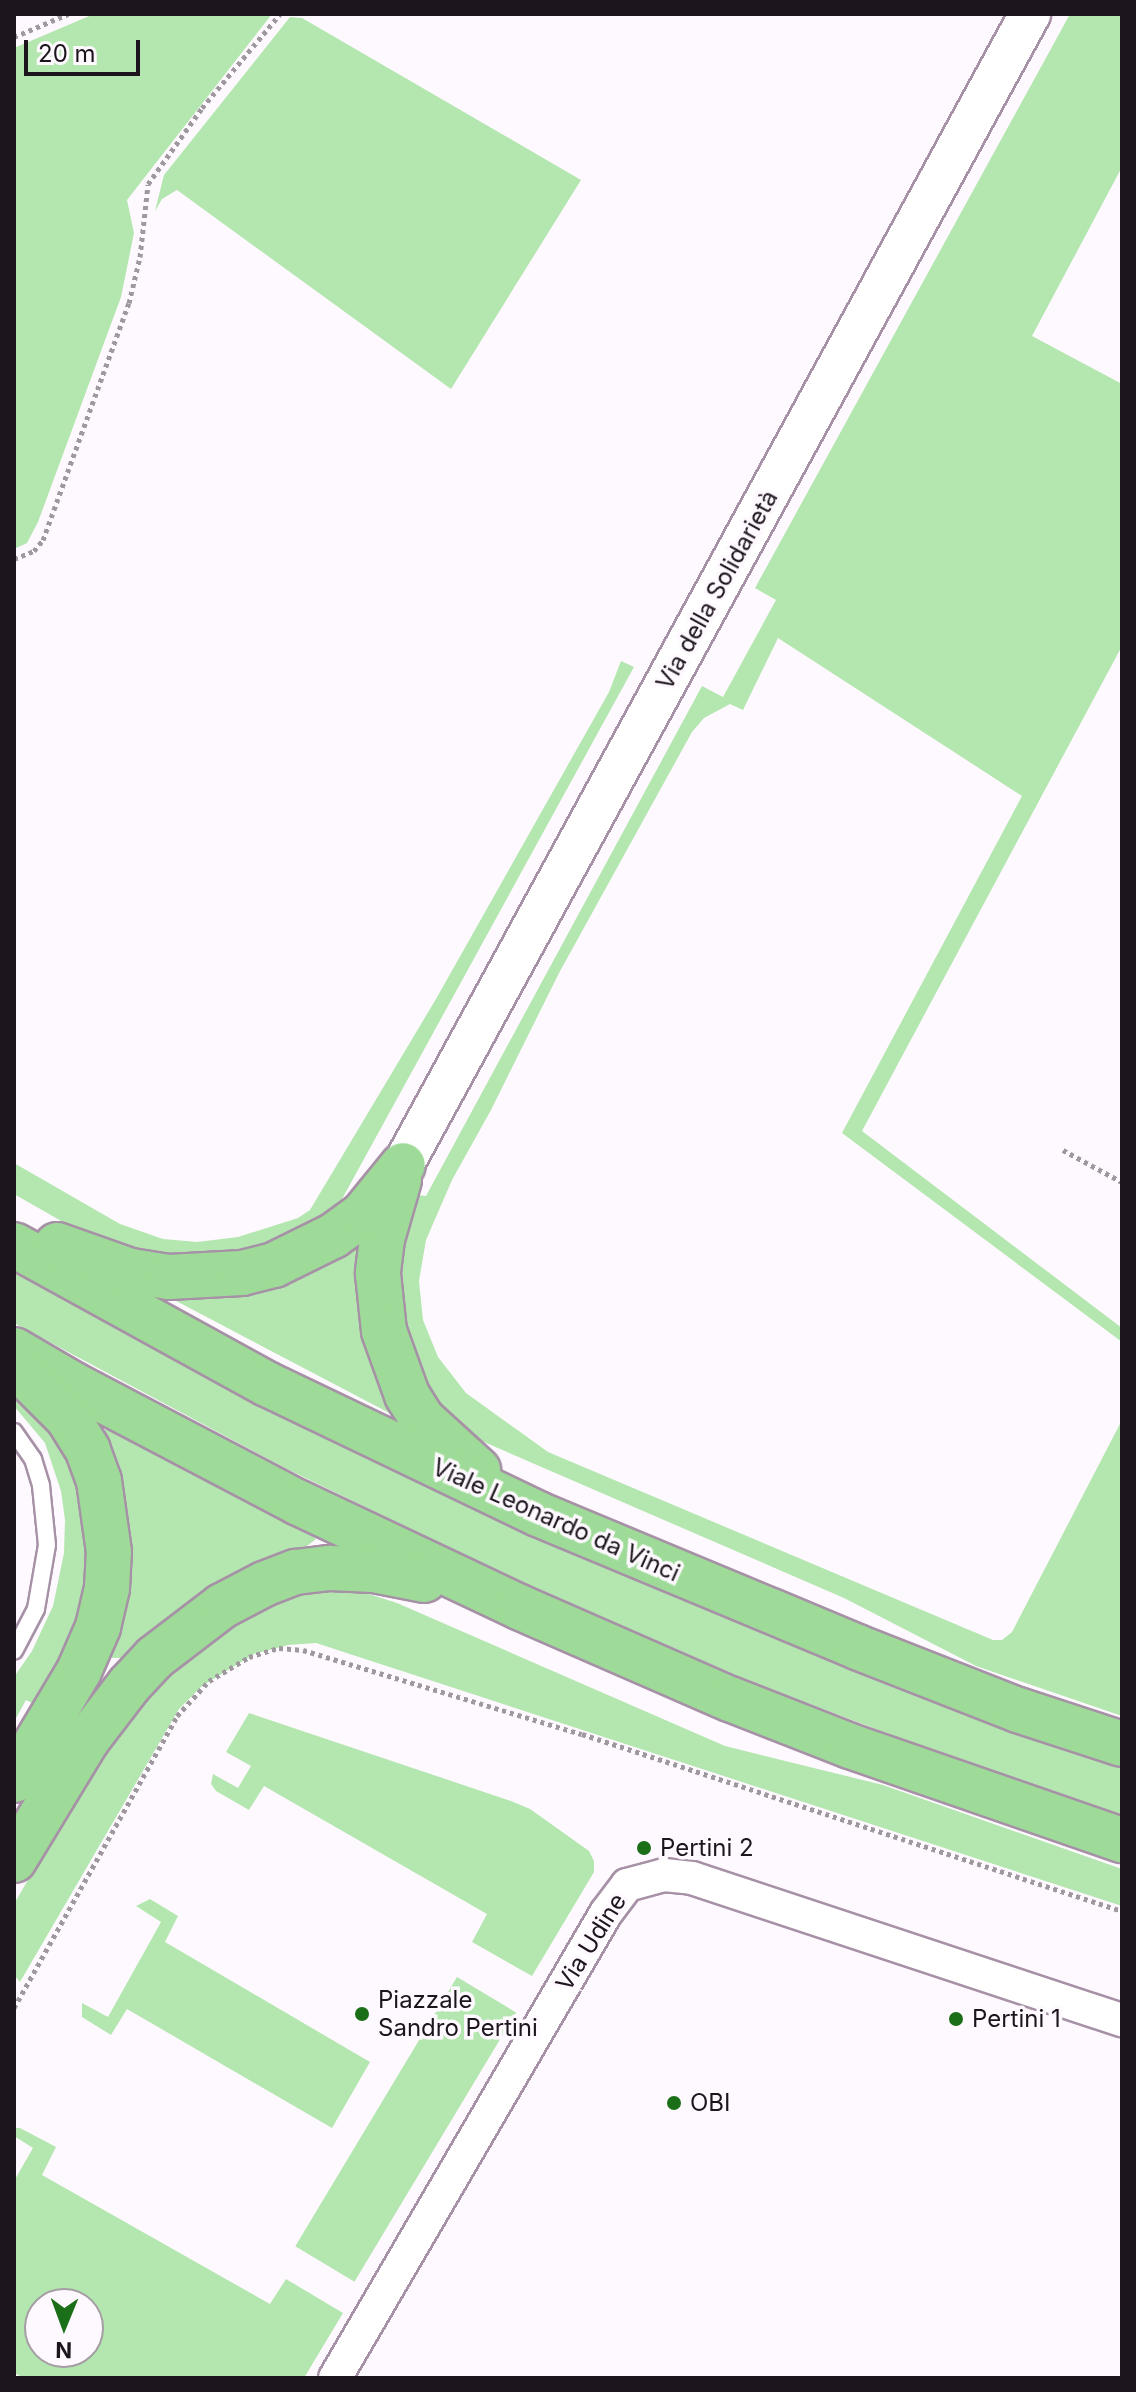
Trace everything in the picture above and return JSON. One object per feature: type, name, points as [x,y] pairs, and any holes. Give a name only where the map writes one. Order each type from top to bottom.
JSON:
[{"type":"highway","points":[[14,1228],[131,1271],[193,1278],[242,1273],[274,1265],[333,1236],[363,1214],[403,1165]]},
{"type":"highway","points":[[403,1165],[382,1239],[378,1274],[379,1303],[392,1360],[407,1395],[440,1439],[538,1514]]},
{"type":"highway","name":"Viale Leonardo da Vinci","points":[[14,1245],[267,1384],[538,1514],[857,1647],[1018,1710],[1122,1744]]},
{"type":"highway","points":[[14,1350],[74,1385],[297,1502],[519,1607],[730,1699],[850,1746],[1122,1840]]},
{"type":"highway","points":[[14,1365],[69,1419],[88,1450],[99,1481],[109,1552],[107,1588],[98,1627],[79,1671],[14,1780]]},
{"type":"highway","points":[[14,1860],[87,1740],[129,1685],[181,1635],[222,1606],[264,1584],[296,1572],[373,1570],[413,1577],[519,1607]]},
{"type":"street","name":"Via della Solidarietà","points":[[403,1165],[1030,14]]},
{"type":"street","name":"Via Udine","points":[[335,2378],[606,1913],[627,1885],[664,1875],[692,1878],[1122,2020]]},
{"type":"lane","points":[[14,1432],[33,1459],[41,1486],[47,1545],[36,1609],[14,1651]]},
{"type":"path","points":[[14,37],[68,14]]},
{"type":"path","points":[[14,559],[34,551],[43,540],[129,303],[140,257],[148,184],[202,108],[280,14]]},
{"type":"path","points":[[1063,1150],[1122,1182]]},
{"type":"path","points":[[14,2008],[177,1716],[209,1681],[249,1657],[279,1648],[303,1650],[582,1734],[1122,1911]]},
{"type":"green space","points":[[94,14],[272,14],[127,200],[134,233],[121,297],[38,522],[27,543],[14,549],[14,48]]},
{"type":"green space","points":[[1070,14],[1122,14],[1122,167],[1032,336],[1122,384],[1122,646],[862,1131],[1122,1328],[1122,1342],[842,1133],[1022,796],[778,638],[743,710],[730,704],[704,718],[692,732],[559,973],[491,1110],[452,1180],[426,1240],[419,1281],[423,1320],[438,1357],[466,1393],[548,1452],[993,1640],[1002,1640],[1012,1632],[1122,1420],[1122,1716],[976,1666],[844,1598],[477,1439],[433,1402],[403,1353],[395,1243],[416,1195],[426,1196],[702,686],[723,697],[776,600],[755,588]]},
{"type":"green space","points":[[290,17],[302,18],[581,180],[451,389],[177,190],[162,199],[155,211],[164,175]]},
{"type":"green space","points":[[621,661],[634,667],[336,1210],[285,1246],[170,1264],[77,1230],[14,1194],[14,1163],[120,1224],[163,1239],[197,1242],[238,1237],[298,1218],[310,1210],[436,999],[609,692]]},
{"type":"green space","points":[[352,1242],[362,1246],[395,1416],[161,1293]]},
{"type":"green space","points":[[14,1264],[560,1544],[775,1638],[977,1714],[1122,1764],[1122,1818],[1037,1790],[754,1683],[513,1579],[283,1467],[14,1323]]},
{"type":"green space","points":[[14,1396],[44,1419],[77,1471],[91,1578],[71,1640],[36,1705],[26,1700],[14,1722],[14,1677],[32,1651],[53,1606],[64,1553],[65,1520],[61,1491],[45,1443],[14,1406]]},
{"type":"green space","points":[[107,1428],[309,1531],[316,1539],[307,1546],[260,1562],[210,1589],[124,1658],[112,1658],[108,1651],[128,1599],[131,1546],[121,1485],[102,1434]]},
{"type":"green space","points":[[307,1588],[359,1591],[397,1603],[725,1746],[883,1785],[1122,1869],[1122,1906],[316,1643],[288,1645],[254,1654],[202,1686],[179,1709],[20,1982],[14,1975],[14,1904],[117,1727],[193,1649],[242,1614]]},
{"type":"green space","points":[[249,1713],[511,1801],[530,1809],[589,1851],[594,1861],[594,1872],[532,1976],[472,1942],[487,1914],[264,1786],[249,1810],[216,1791],[211,1784],[213,1774],[238,1788],[251,1766],[226,1752]]},
{"type":"green space","points":[[150,1899],[178,1916],[165,1942],[370,2062],[332,2128],[127,2009],[111,2035],[82,2017],[82,2003],[108,2017],[161,1922],[136,1906]]},
{"type":"green space","points":[[457,1977],[516,2013],[354,2282],[295,2246]]},
{"type":"green space","points":[[14,2128],[20,2128],[56,2147],[42,2175],[270,2304],[286,2279],[343,2313],[304,2378],[24,2378],[14,2373],[14,2181],[33,2148],[14,2136]]},
{"type":"place","name":"Pertini 2","points":[[644,1848]]},
{"type":"place","name":"Piazzale Sandro Pertini","points":[[362,2014]]},
{"type":"place","name":"Pertini 1","points":[[956,2019]]},
{"type":"place","name":"OBI","points":[[674,2103]]}]
